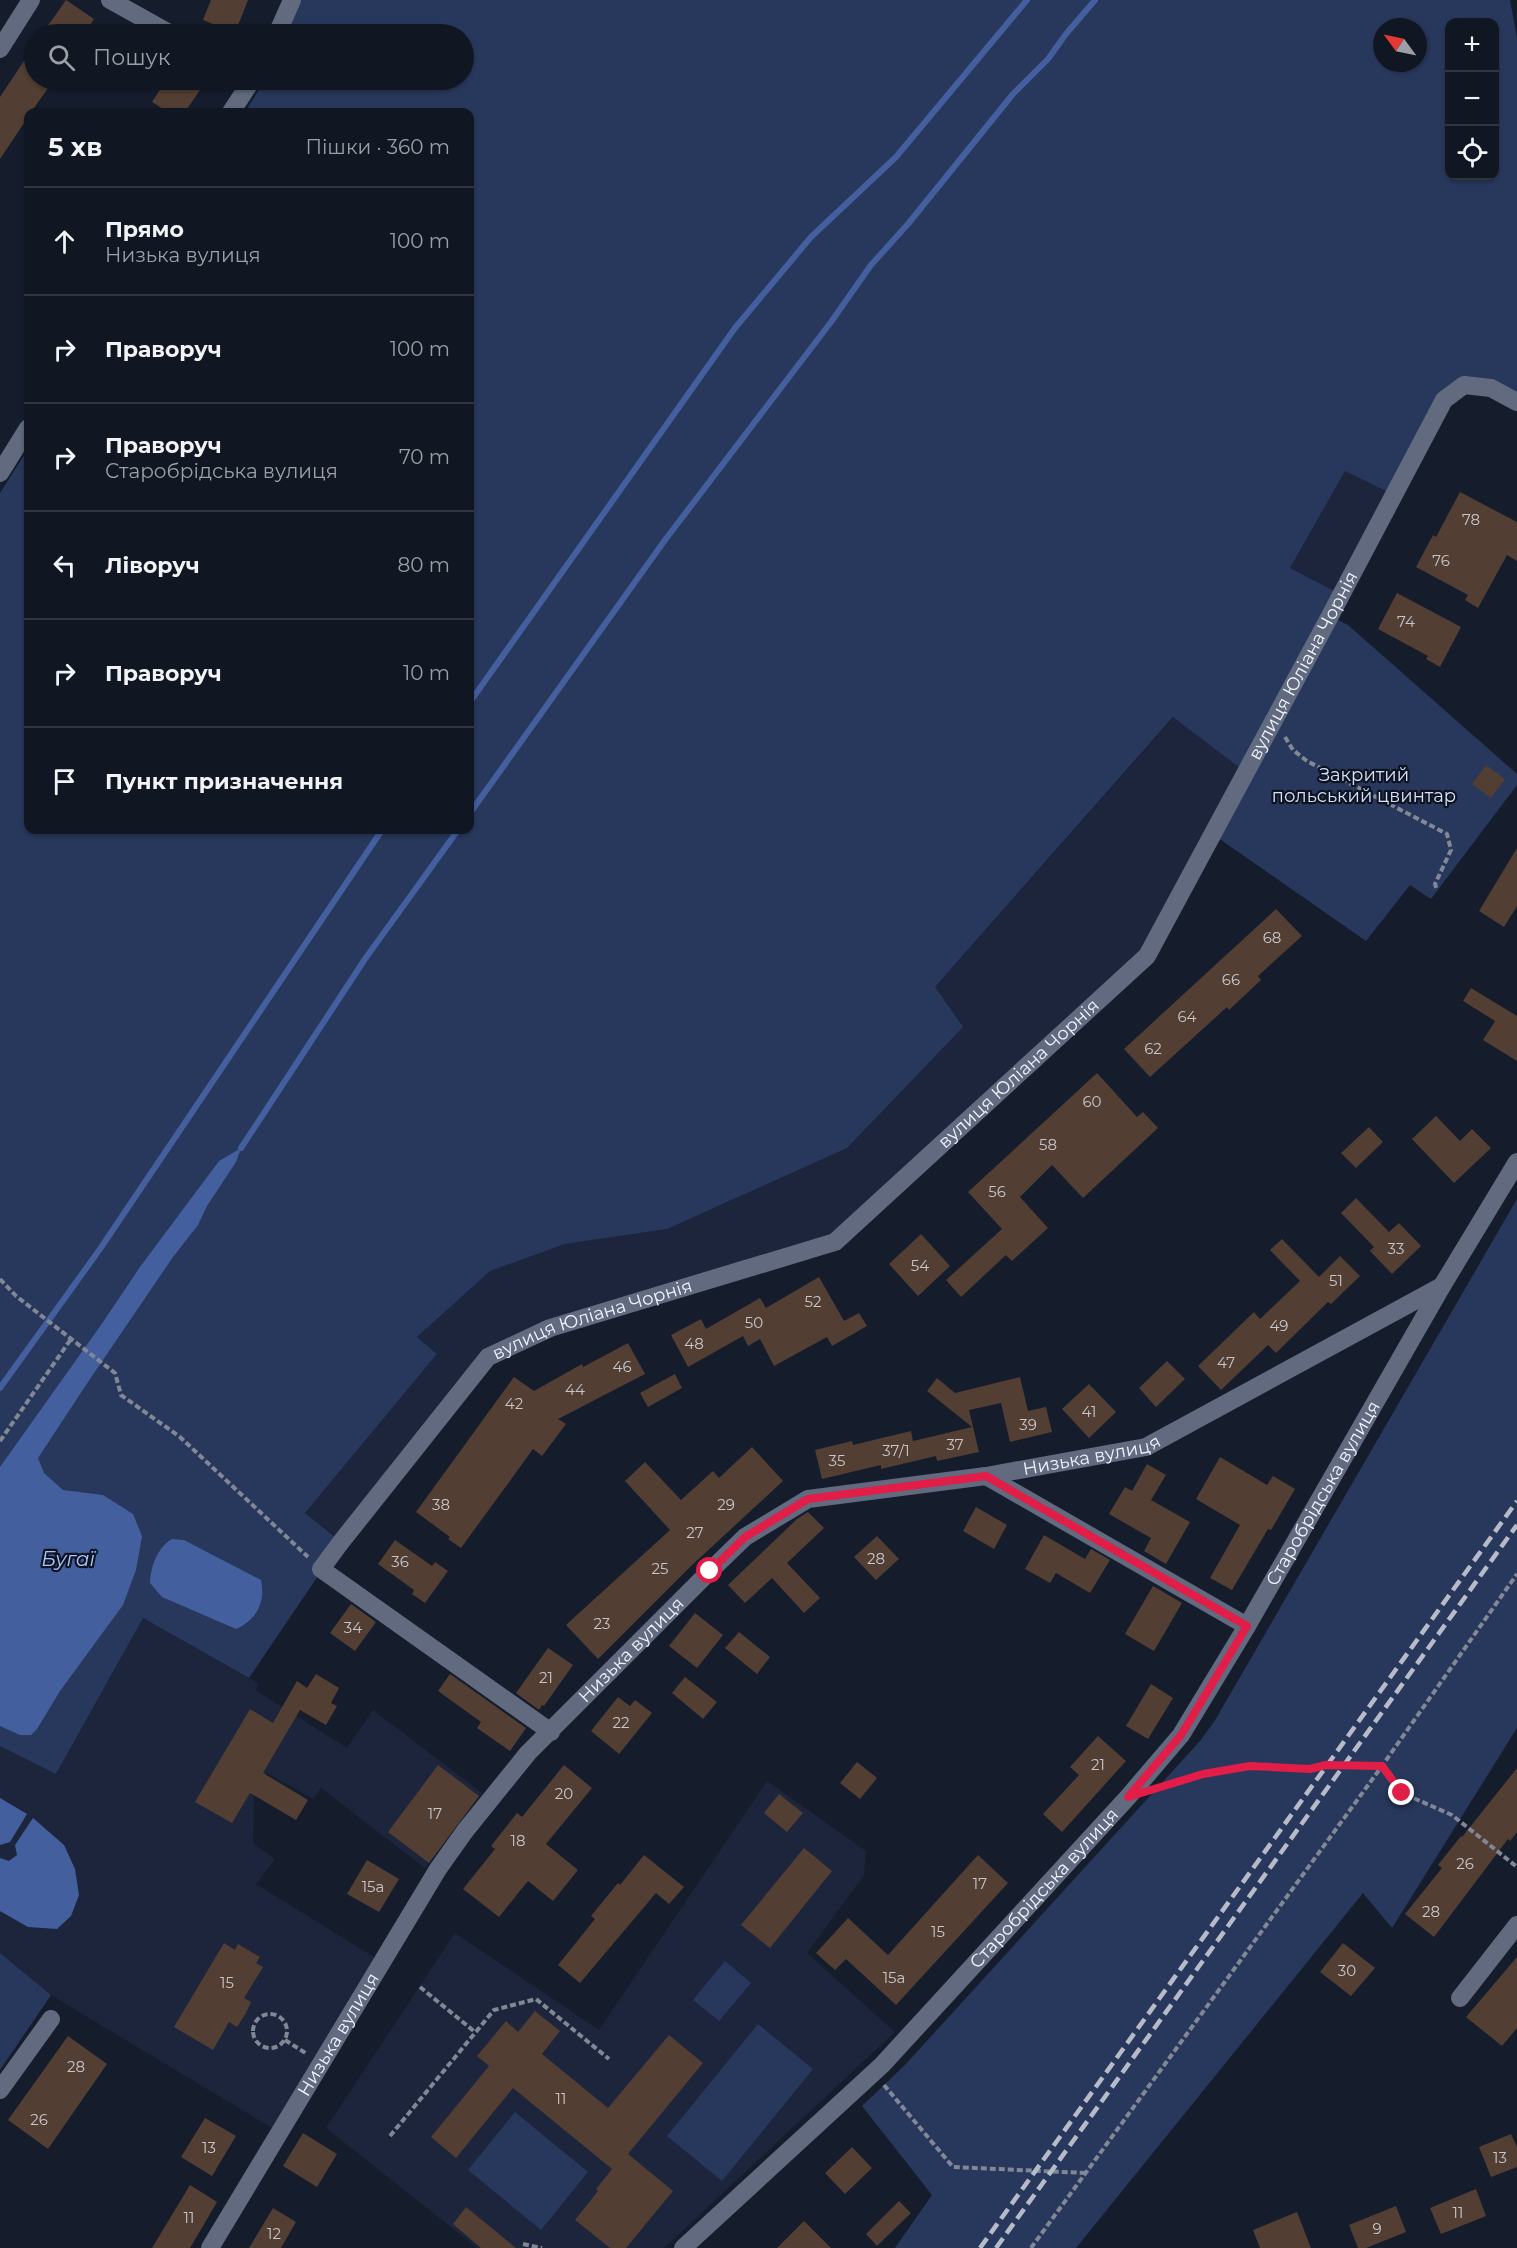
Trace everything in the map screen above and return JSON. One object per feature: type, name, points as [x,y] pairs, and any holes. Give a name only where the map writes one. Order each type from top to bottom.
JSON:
[{"type":"street","points":[[0,49],[31,0]]},
{"type":"street","points":[[110,0],[153,24]]},
{"type":"street","points":[[281,24],[292,0]]},
{"type":"street","points":[[234,108],[245,90]]},
{"type":"street","name":"вулиця Юліана Чорнія","points":[[321,1569],[488,1357],[550,1328],[836,1242],[1147,956],[1444,400],[1464,385],[1491,388],[1517,402]]},
{"type":"street","points":[[0,473],[24,434]]},
{"type":"street","name":"Старобрідська вулиця","points":[[683,2248],[882,2065],[1128,1797],[1181,1735],[1247,1626],[1442,1286],[1517,1162]]},
{"type":"street","name":"Низька вулиця","points":[[210,2248],[445,1857],[528,1754],[745,1537],[808,1499],[986,1476],[1146,1447],[1442,1286]]},
{"type":"street","points":[[986,1476],[1247,1626]]},
{"type":"street","points":[[321,1569],[550,1732]]},
{"type":"street","points":[[1460,1998],[1517,1924]]},
{"type":"street","points":[[0,2090],[51,2019]]},
{"type":"path","points":[[1282,734],[1293,750],[1307,761],[1447,834],[1451,850],[1435,884],[1437,890]]},
{"type":"path","points":[[0,1279],[16,1296],[115,1373],[121,1395],[180,1437],[321,1569]]},
{"type":"path","points":[[0,1441],[71,1339]]},
{"type":"path","points":[[1031,2248],[1382,1766],[1517,1574]]},
{"type":"path","points":[[1160,1787],[1203,1774],[1250,1766],[1310,1769],[1326,1765],[1382,1766]]},
{"type":"path","points":[[1382,1766],[1402,1793],[1452,1815],[1517,1867]]},
{"type":"path","points":[[420,1987],[475,2032]]},
{"type":"path","points":[[390,2136],[494,2010],[536,1999],[609,2060]]},
{"type":"path","points":[[266,2014],[283,2019],[287,2030],[285,2040],[280,2045],[270,2048],[260,2045],[256,2042],[253,2032],[257,2021],[266,2014]]},
{"type":"path","points":[[285,2040],[314,2058]]},
{"type":"path","points":[[882,2065],[884,2085],[953,2167],[1086,2173]]},
{"type":"path","points":[[523,2244],[542,2248]]},
{"type":"shaded area","points":[[1345,471],[1394,495],[1342,595],[1290,568]]},
{"type":"shaded area","points":[[1174,717],[1245,772],[1147,956],[835,1242],[488,1357],[341,1542],[305,1513],[437,1354],[417,1337],[490,1270],[565,1244],[667,1229],[935,987]]},
{"type":"shaded area","points":[[143,1618],[259,1684],[255,1690],[347,1748],[373,1710],[482,1793],[425,1868],[321,1788],[313,1799],[267,1773],[254,1795],[253,1843],[275,1859],[256,1884],[374,1957],[272,2128],[51,1995],[0,1953],[0,1746],[56,1774]]},
{"type":"shaded area","points":[[767,1781],[866,1851],[864,1875],[807,1953],[895,2032],[664,2248],[477,2248],[326,2128],[455,1933],[599,2030]]},
{"type":"green space","points":[[296,0],[1510,0],[1517,38],[1517,400],[1491,388],[1444,400],[1394,495],[1345,471],[1290,568],[1342,595],[1245,772],[1173,717],[935,987],[963,1027],[847,1148],[667,1229],[565,1244],[490,1271],[417,1337],[437,1354],[305,1513],[341,1542],[249,1678],[143,1618],[56,1774],[0,1746],[0,493],[24,455],[24,834],[474,834],[474,108],[248,108],[259,90],[474,90],[474,24],[286,24]]},
{"type":"green space","name":"Закритий польський цвинтар","points":[[1332,617],[1348,625],[1517,774],[1517,785],[1431,899],[1410,885],[1366,941],[1214,835]]},
{"type":"green space","points":[[1517,1199],[1517,1728],[1392,1928],[1363,1893],[1076,2248],[895,2248],[932,2195],[862,2106],[905,2065],[1200,1741],[1214,1722]]},
{"type":"green space","points":[[0,1953],[51,1995],[0,2070]]},
{"type":"green space","points":[[725,1961],[751,1983],[719,2021],[693,2000]]},
{"type":"green space","points":[[758,2024],[813,2069],[722,2181],[667,2136]]},
{"type":"green space","points":[[515,2112],[588,2172],[541,2230],[468,2170]]},
{"type":"water","name":"Бугаї","points":[[241,1148],[236,1162],[207,1206],[198,1225],[173,1257],[38,1458],[44,1473],[63,1490],[103,1495],[133,1514],[142,1536],[136,1570],[123,1605],[60,1691],[37,1729],[31,1735],[20,1735],[0,1726],[0,1467],[140,1267],[219,1161]]},
{"type":"water","points":[[172,1539],[184,1540],[261,1580],[261,1603],[249,1621],[236,1629],[162,1597],[150,1583],[153,1564],[162,1547]]},
{"type":"water","points":[[0,1798],[27,1814],[10,1842],[0,1845]]},
{"type":"water","points":[[33,1818],[64,1845],[75,1869],[79,1895],[71,1916],[57,1929],[28,1927],[0,1911],[0,1858],[9,1861],[17,1855],[15,1845]]},
{"type":"building","points":[[66,0],[94,19],[91,24],[49,24]]},
{"type":"building","points":[[211,0],[248,0],[239,24],[213,24],[203,20]]},
{"type":"building","points":[[24,61],[24,90],[47,90],[34,108],[24,108],[24,123],[0,159],[0,97]]},
{"type":"building","points":[[160,90],[200,90],[188,108],[162,108],[152,102]]},
{"type":"building","points":[[1460,492],[1517,522],[1517,561],[1507,555],[1478,608],[1465,600],[1468,595],[1416,567],[1433,535],[1436,537]]},
{"type":"building","points":[[1397,593],[1461,627],[1440,667],[1426,659],[1428,656],[1378,629]]},
{"type":"building","points":[[1486,765],[1505,779],[1491,798],[1472,784]]},
{"type":"building","points":[[1517,848],[1517,906],[1504,927],[1479,911]]},
{"type":"building","points":[[1276,909],[1302,936],[1258,976],[1261,980],[1229,1010],[1227,1007],[1150,1077],[1124,1049]]},
{"type":"building","points":[[1471,988],[1517,1016],[1517,1061],[1483,1040],[1495,1021],[1463,1001]]},
{"type":"building","points":[[1097,1073],[1137,1117],[1143,1112],[1158,1128],[1083,1198],[1052,1165],[1020,1197],[1048,1228],[1012,1261],[1006,1255],[961,1297],[946,1280],[1002,1229],[968,1192]]},
{"type":"building","points":[[1436,1116],[1460,1141],[1472,1129],[1491,1148],[1454,1183],[1412,1139]]},
{"type":"building","points":[[1369,1127],[1383,1142],[1356,1168],[1341,1153]]},
{"type":"building","points":[[1356,1198],[1389,1232],[1399,1223],[1421,1246],[1392,1274],[1370,1251],[1374,1247],[1341,1213]]},
{"type":"building","points":[[921,1234],[950,1266],[918,1296],[889,1264]]},
{"type":"building","points":[[1282,1239],[1319,1277],[1340,1256],[1360,1276],[1331,1304],[1328,1302],[1276,1353],[1268,1345],[1221,1390],[1198,1366],[1254,1312],[1260,1319],[1300,1281],[1270,1250]]},
{"type":"building","points":[[819,1277],[844,1321],[859,1313],[867,1326],[832,1346],[827,1337],[774,1366],[760,1339],[748,1346],[743,1336],[688,1367],[671,1335],[701,1319],[706,1329],[760,1298],[766,1308]]},
{"type":"building","points":[[628,1343],[645,1374],[558,1419],[566,1424],[542,1456],[533,1449],[461,1548],[416,1512],[514,1377],[534,1391],[582,1364],[583,1367]]},
{"type":"building","points":[[1167,1361],[1185,1379],[1156,1407],[1139,1388]]},
{"type":"building","points":[[675,1374],[682,1388],[648,1407],[640,1393]]},
{"type":"building","points":[[1020,1377],[1028,1411],[1046,1407],[1052,1432],[1010,1442],[1001,1403],[969,1410],[979,1452],[937,1461],[936,1456],[881,1469],[881,1465],[822,1479],[815,1450],[852,1441],[853,1445],[911,1431],[913,1441],[972,1427],[927,1391],[937,1378],[955,1393]]},
{"type":"building","points":[[1089,1384],[1116,1412],[1089,1438],[1062,1409]]},
{"type":"building","points":[[752,1447],[783,1481],[690,1567],[598,1659],[566,1625],[670,1530],[625,1481],[645,1462],[681,1500],[713,1471],[719,1478]]},
{"type":"building","points":[[1220,1457],[1267,1485],[1273,1476],[1295,1489],[1232,1590],[1210,1578],[1240,1525],[1196,1499]]},
{"type":"building","points":[[1147,1464],[1166,1475],[1151,1500],[1190,1522],[1166,1564],[1144,1551],[1151,1538],[1109,1514],[1125,1487],[1132,1491]]},
{"type":"building","points":[[976,1507],[1007,1525],[994,1549],[963,1531]]},
{"type":"building","points":[[808,1512],[824,1528],[787,1563],[820,1598],[804,1613],[772,1578],[745,1603],[728,1585],[797,1519]]},
{"type":"building","points":[[1044,1535],[1085,1559],[1091,1549],[1110,1560],[1090,1593],[1056,1573],[1050,1583],[1025,1569]]},
{"type":"building","points":[[877,1536],[899,1559],[876,1580],[854,1557]]},
{"type":"building","points":[[395,1540],[432,1566],[435,1562],[448,1571],[425,1603],[412,1594],[414,1590],[378,1564]]},
{"type":"building","points":[[1153,1586],[1182,1603],[1154,1651],[1125,1634]]},
{"type":"building","points":[[351,1604],[376,1622],[355,1651],[330,1633]]},
{"type":"building","points":[[695,1613],[723,1635],[697,1668],[669,1646]]},
{"type":"building","points":[[739,1632],[770,1657],[757,1674],[725,1648]]},
{"type":"building","points":[[548,1648],[573,1665],[539,1710],[516,1693]]},
{"type":"building","points":[[316,1674],[339,1688],[331,1703],[337,1706],[326,1725],[300,1710],[263,1773],[308,1800],[296,1820],[250,1793],[232,1823],[195,1802],[250,1709],[273,1723],[297,1681],[307,1688]]},
{"type":"building","points":[[450,1674],[526,1728],[510,1751],[477,1728],[481,1722],[438,1691]]},
{"type":"building","points":[[685,1677],[717,1702],[703,1719],[672,1693]]},
{"type":"building","points":[[1151,1684],[1173,1698],[1148,1739],[1126,1726]]},
{"type":"building","points":[[618,1697],[630,1706],[635,1700],[652,1713],[619,1754],[591,1731]]},
{"type":"building","points":[[1098,1736],[1126,1761],[1062,1832],[1043,1814],[1079,1775],[1070,1767]]},
{"type":"building","points":[[857,1762],[877,1778],[860,1799],[840,1783]]},
{"type":"building","points":[[438,1765],[479,1796],[429,1863],[388,1832]]},
{"type":"building","points":[[564,1765],[592,1788],[546,1844],[578,1870],[553,1901],[528,1881],[499,1917],[463,1889],[495,1849],[491,1846],[517,1813],[522,1817]]},
{"type":"building","points":[[1517,1768],[1517,1832],[1510,1841],[1508,1839],[1434,1937],[1405,1914],[1442,1868],[1438,1865]]},
{"type":"building","points":[[779,1794],[803,1813],[787,1832],[764,1813]]},
{"type":"building","points":[[804,1848],[832,1871],[770,1948],[741,1925]]},
{"type":"building","points":[[644,1855],[684,1887],[669,1904],[656,1893],[580,1983],[558,1965],[595,1919],[591,1916]]},
{"type":"building","points":[[978,1855],[1008,1883],[896,2005],[846,1959],[835,1970],[816,1953],[848,1918],[888,1955]]},
{"type":"building","points":[[367,1860],[399,1879],[379,1912],[347,1894]]},
{"type":"building","points":[[224,1943],[235,1950],[238,1944],[260,1957],[256,1963],[263,1967],[244,1998],[251,2002],[246,2013],[237,2027],[229,2022],[213,2050],[174,2027]]},
{"type":"building","points":[[1343,1943],[1375,1968],[1351,1996],[1320,1972]]},
{"type":"building","points":[[1517,1957],[1517,2028],[1502,2046],[1466,2017]]},
{"type":"building","points":[[535,2011],[560,2031],[542,2054],[608,2108],[669,2035],[703,2063],[628,2154],[673,2191],[626,2248],[610,2248],[575,2220],[612,2169],[513,2088],[456,2158],[431,2137],[489,2066],[477,2056],[506,2021],[518,2032]]},
{"type":"building","points":[[68,2036],[107,2064],[48,2149],[8,2120]]},
{"type":"building","points":[[205,2118],[236,2136],[212,2176],[181,2157]]},
{"type":"building","points":[[303,2133],[337,2154],[317,2187],[283,2166]]},
{"type":"building","points":[[1511,2134],[1517,2147],[1517,2167],[1491,2177],[1479,2147]]},
{"type":"building","points":[[852,2147],[872,2168],[845,2194],[825,2173]]},
{"type":"building","points":[[190,2185],[217,2202],[190,2248],[152,2248]]},
{"type":"building","points":[[1476,2189],[1486,2216],[1441,2234],[1430,2208]]},
{"type":"building","points":[[899,2201],[911,2213],[877,2246],[866,2234]]},
{"type":"building","points":[[1396,2206],[1406,2232],[1366,2248],[1358,2248],[1349,2225]]},
{"type":"building","points":[[466,2207],[516,2248],[481,2248],[453,2224]]},
{"type":"building","points":[[273,2208],[296,2222],[281,2248],[249,2248]]},
{"type":"building","points":[[1297,2212],[1311,2248],[1260,2248],[1253,2230]]},
{"type":"building","points":[[804,2221],[831,2248],[777,2248]]},
{"type":"waterway","points":[[474,696],[735,328],[811,237],[896,157],[1027,0]]},
{"type":"waterway","points":[[474,807],[665,540],[831,322],[871,265],[908,224],[1013,94],[1048,59],[1095,0]]},
{"type":"waterway","points":[[0,1388],[100,1249],[379,834]]},
{"type":"waterway","points":[[241,1148],[365,959],[455,834]]},
{"type":"railway","points":[[980,2248],[1517,1501]]},
{"type":"railway","points":[[996,2248],[1517,1525]]},
{"type":"route","points":[[710,1571],[745,1537],[808,1499],[986,1476],[1247,1626],[1181,1735],[1128,1797],[1203,1774],[1250,1766],[1310,1769],[1326,1765],[1382,1766],[1402,1793]]}]
